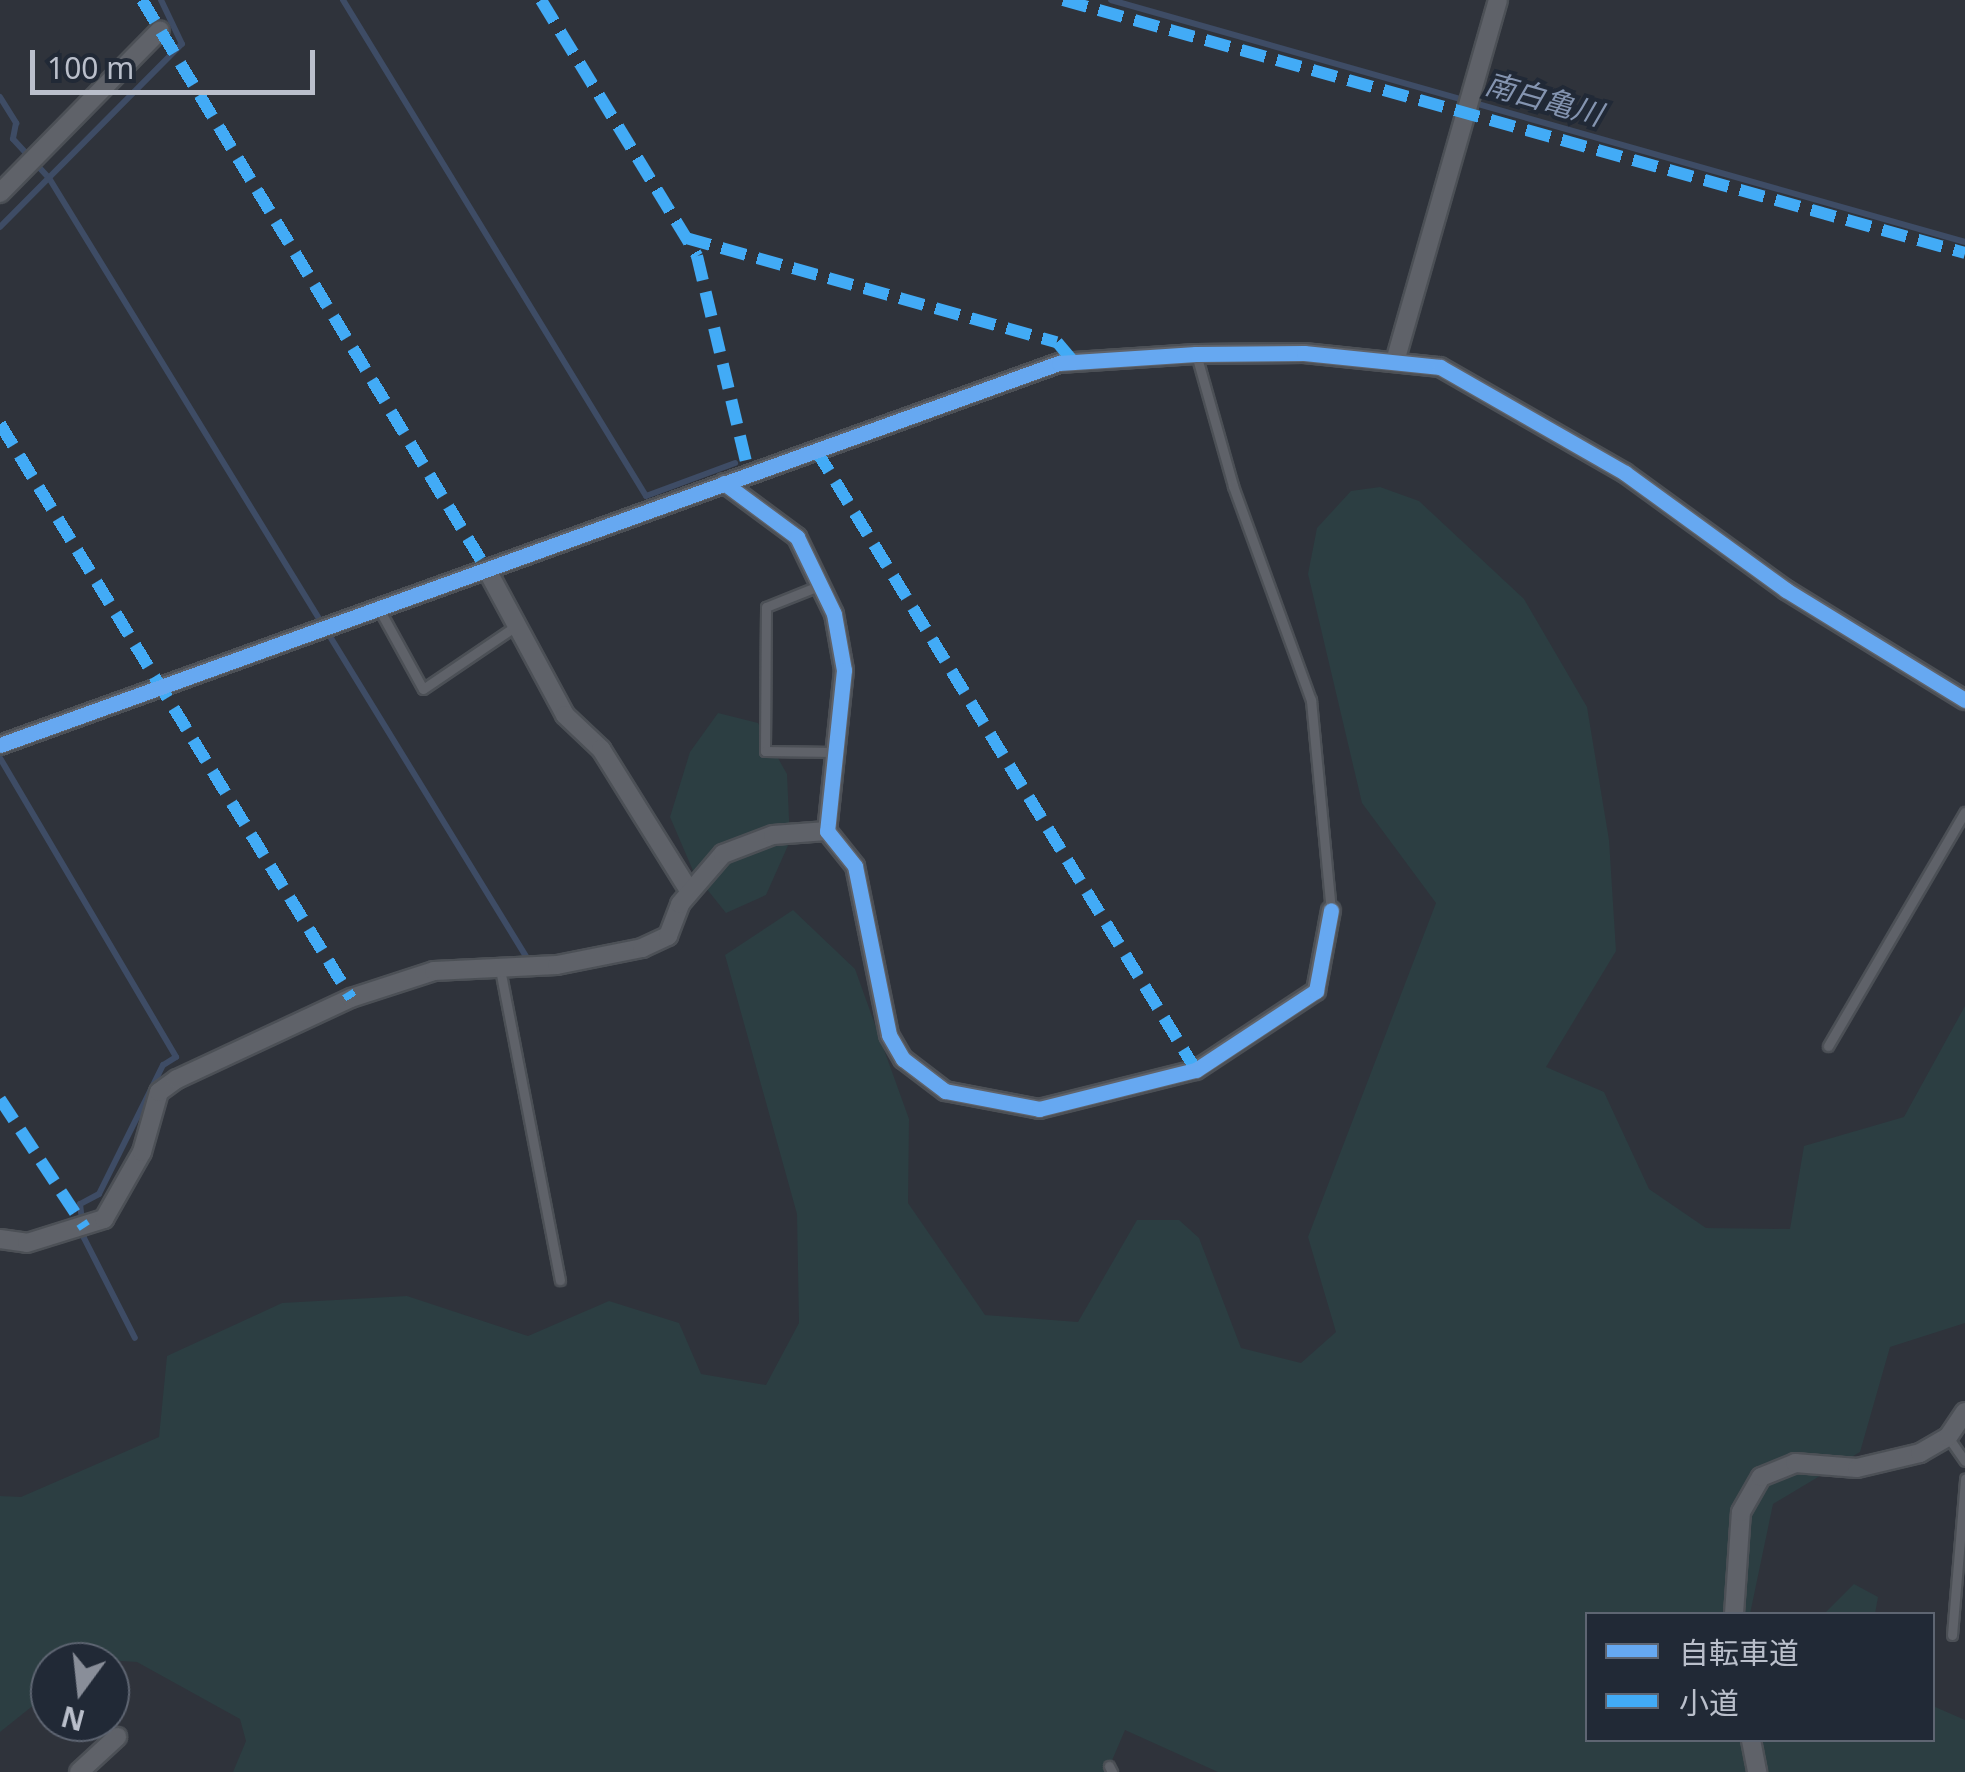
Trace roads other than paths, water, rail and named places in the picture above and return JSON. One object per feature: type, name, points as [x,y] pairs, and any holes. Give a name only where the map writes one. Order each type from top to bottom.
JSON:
[{"type":"street","points":[[1396,358],[1498,0]]},
{"type":"street","points":[[0,193],[160,30]]},
{"type":"street","points":[[0,745],[1060,362],[1196,354],[1396,358],[1491,390],[1716,534],[1786,590],[1965,700]]},
{"type":"street","points":[[724,483],[797,536],[821,585],[844,670],[827,832],[855,866],[880,1008],[903,1059],[946,1091],[1000,1106],[1039,1109],[1096,1098],[1237,1050],[1316,991],[1331,910]]},
{"type":"street","points":[[487,570],[565,715],[602,749],[690,892]]},
{"type":"street","points":[[0,1240],[58,1237],[104,1218],[142,1152],[159,1092],[177,1079],[352,998],[434,971],[500,969],[642,948],[668,936],[690,892],[723,854],[748,841],[827,832]]},
{"type":"street","points":[[1734,1612],[1741,1512],[1761,1477],[1795,1463],[1889,1462],[1948,1437],[1965,1412]]},
{"type":"street","points":[[79,1772],[111,1742]]},
{"type":"street","points":[[1751,1742],[1756,1772]]},
{"type":"lane","points":[[1196,354],[1233,486],[1310,700],[1331,910]]},
{"type":"lane","points":[[821,585],[766,608],[765,750],[834,752]]},
{"type":"lane","points":[[379,609],[424,689],[517,626]]},
{"type":"lane","points":[[1828,1046],[1965,812]]},
{"type":"lane","points":[[500,969],[560,1280]]},
{"type":"lane","points":[[1948,1437],[1965,1461]]},
{"type":"lane","points":[[1952,1635],[1965,1479]]},
{"type":"waterway","points":[[0,227],[182,44],[161,0]]},
{"type":"waterway","points":[[343,0],[646,496],[735,463]]},
{"type":"waterway","name":"南白亀川","points":[[1111,0],[1965,242]]},
{"type":"waterway","points":[[0,97],[16,123],[13,139],[49,178],[527,958]]},
{"type":"waterway","points":[[0,758],[176,1057],[163,1065],[99,1194],[80,1204],[84,1238],[135,1338]]}]
